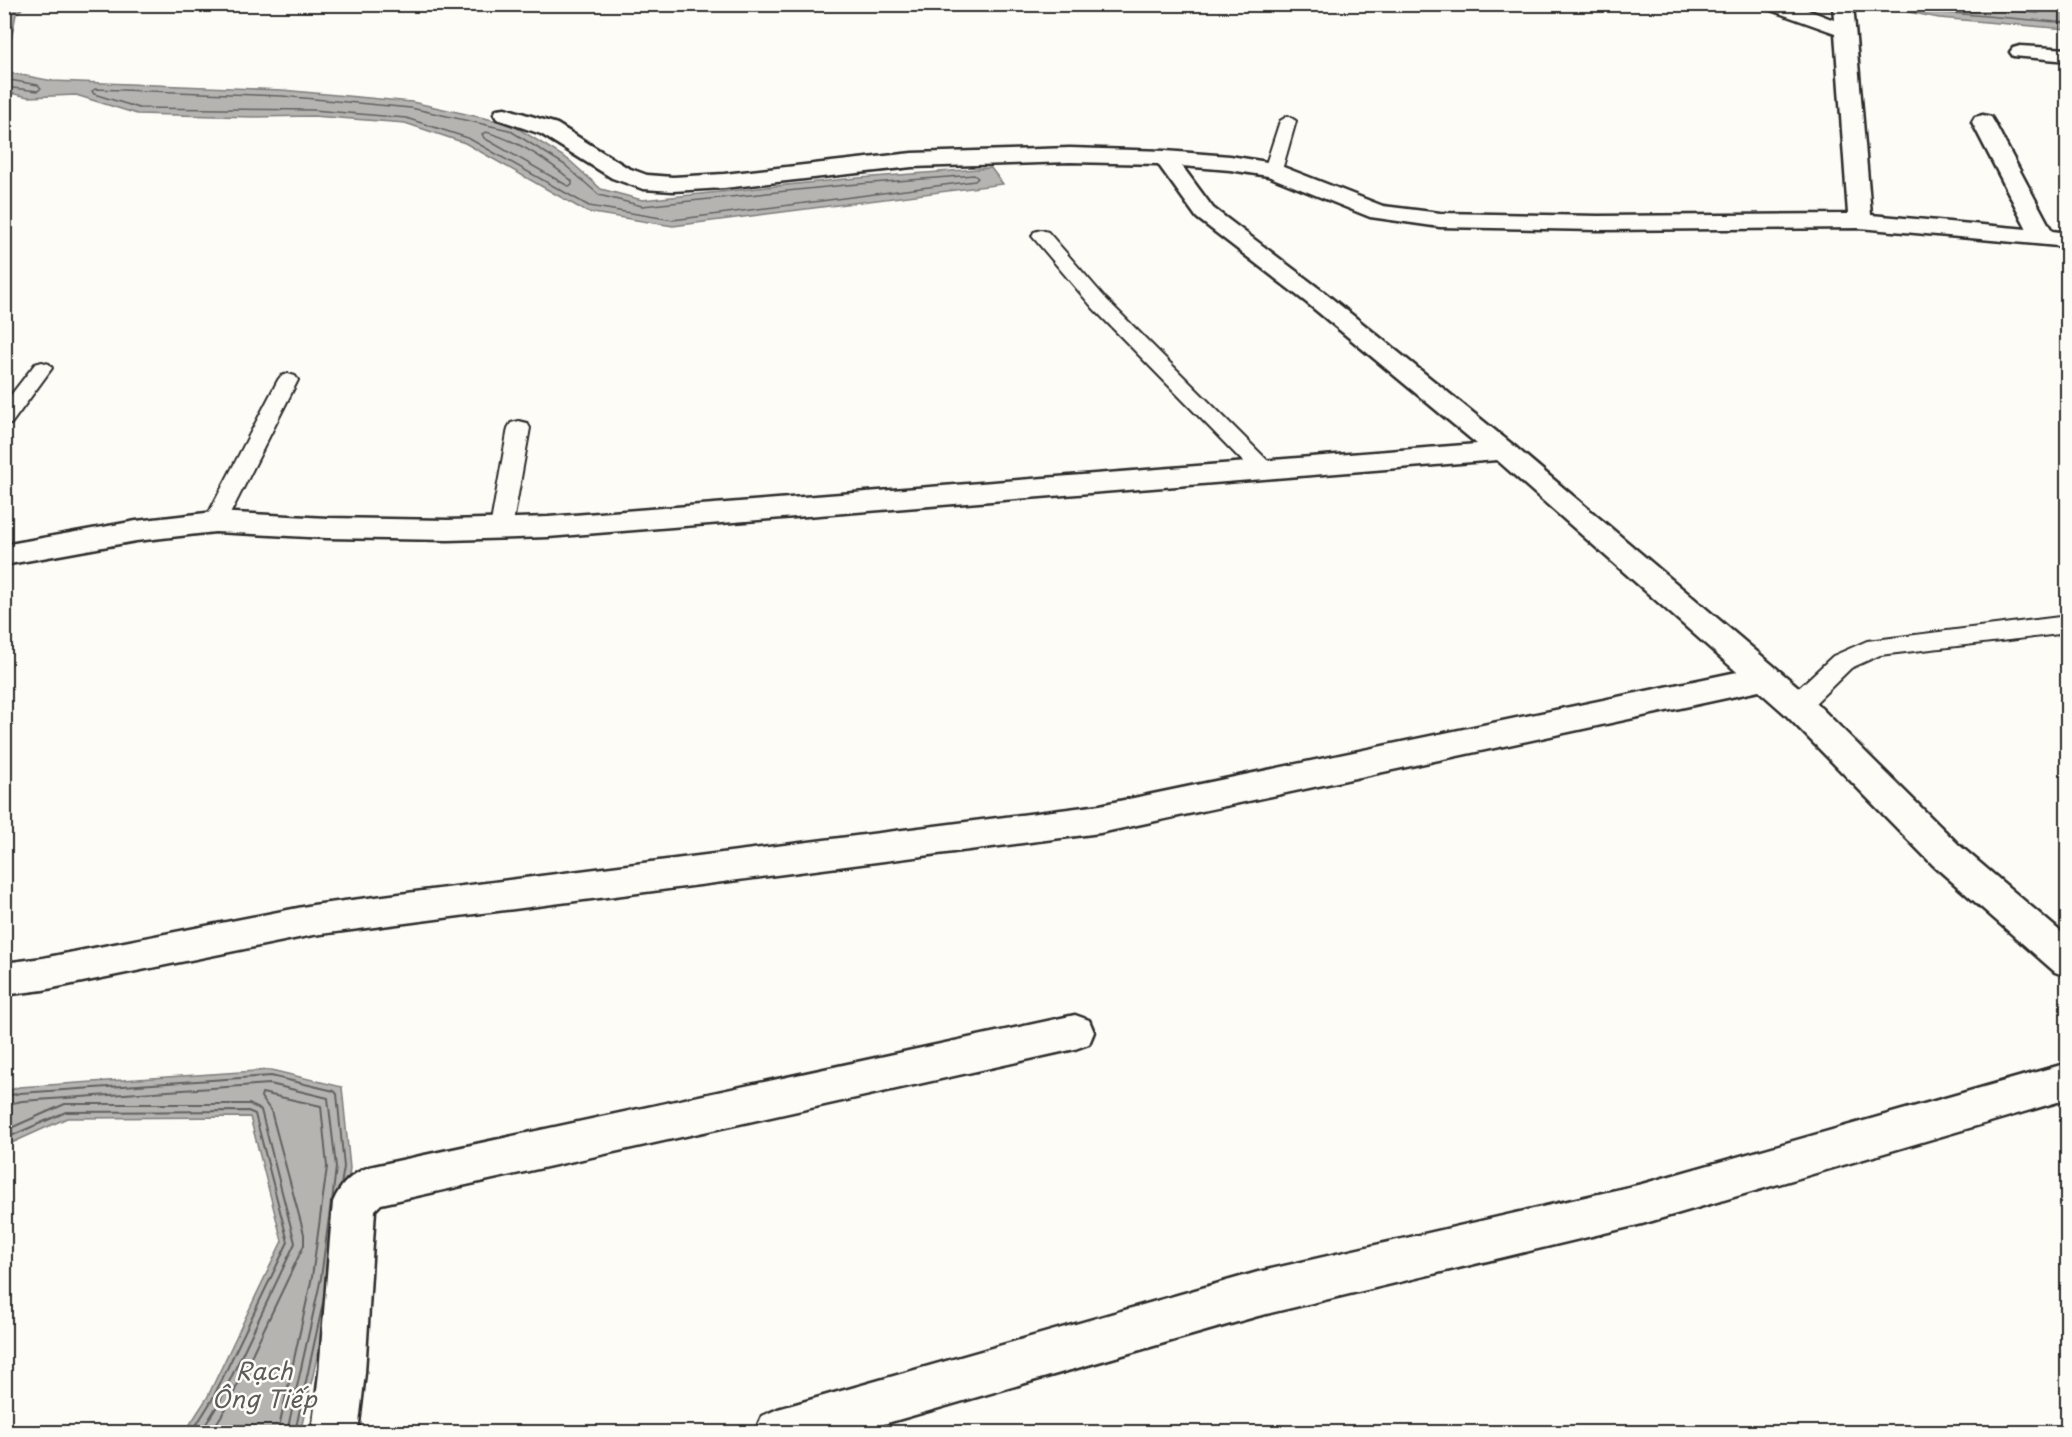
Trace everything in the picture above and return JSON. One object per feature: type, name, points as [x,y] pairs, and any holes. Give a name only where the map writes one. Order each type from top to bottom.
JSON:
[{"type":"street","points":[[1772,4],[1844,16],[1860,221]]},
{"type":"street","points":[[2020,52],[2067,55]]},
{"type":"street","points":[[505,114],[549,129],[620,173],[643,182],[673,184],[724,181],[912,160],[1070,155],[1166,158],[1273,170],[1378,212],[1440,220],[1598,223],[1860,221],[2067,240]]},
{"type":"street","points":[[1983,122],[2043,237]]},
{"type":"street","points":[[1166,158],[1205,213],[1316,298],[1503,452],[1797,705],[1946,855],[2067,961]]},
{"type":"street","points":[[4,555],[136,531],[215,522],[327,528],[548,527],[1503,452]]},
{"type":"street","points":[[4,979],[43,974],[313,920],[1100,819],[1765,678]]},
{"type":"street","points":[[335,1432],[342,1373],[354,1202],[369,1187],[1075,1032]]},
{"type":"street","points":[[778,1432],[1258,1294],[1642,1204],[2067,1081]]},
{"type":"lane","points":[[1273,170],[1288,121]]},
{"type":"lane","points":[[1041,237],[1100,304],[1265,471]]},
{"type":"lane","points":[[4,419],[42,368]]},
{"type":"lane","points":[[215,522],[288,380]]},
{"type":"lane","points":[[501,528],[519,428]]},
{"type":"lane","points":[[1797,705],[1842,662],[1876,647],[2067,624]]},
{"type":"water","points":[[5,4],[26,5],[16,14],[5,71]]},
{"type":"water","points":[[1873,5],[2019,5],[2067,8],[2067,29],[1939,18]]},
{"type":"water","points":[[5,72],[53,81],[282,90],[412,102],[511,124],[569,160],[601,189],[642,200],[846,179],[991,168],[1003,184],[673,226],[587,212],[465,143],[405,123],[313,116],[137,114],[76,95],[28,97],[5,92]]},
{"type":"water","name":"Rạch Ông Tiếp","points":[[271,1070],[342,1087],[350,1168],[334,1281],[301,1429],[300,1432],[185,1432],[207,1398],[282,1241],[250,1117],[67,1118],[5,1146],[5,1092],[19,1087]]}]
